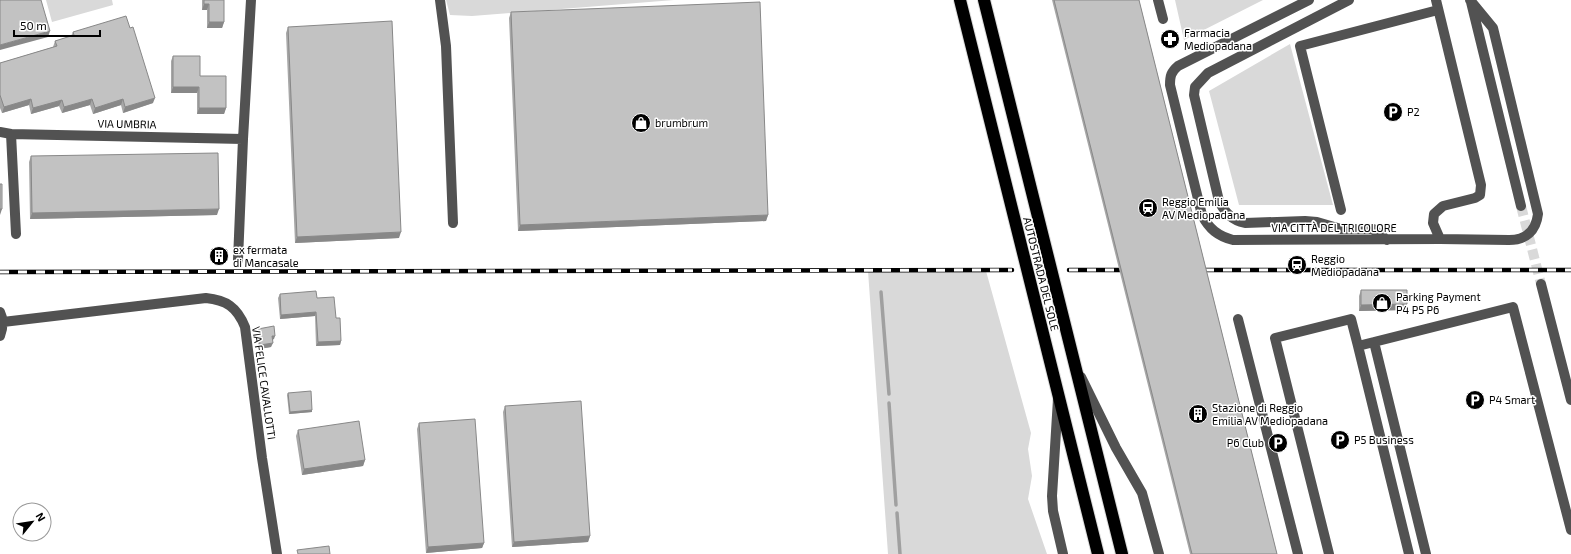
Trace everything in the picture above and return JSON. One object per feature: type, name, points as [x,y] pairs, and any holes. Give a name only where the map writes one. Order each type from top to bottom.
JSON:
[{"type":"highway","name":"AUTOSTRADA DEL SOLE","points":[[960,0],[1098,554]]},
{"type":"highway","name":"AUTOSTRADA DEL SOLE","points":[[984,0],[1122,554]]},
{"type":"street","points":[[238,260],[242,139],[251,0]]},
{"type":"street","points":[[440,0],[446,46],[452,223]]},
{"type":"street","points":[[1158,0],[1163,19]]},
{"type":"street","name":"VIA CITTÀ DEL TRICOLORE","points":[[1309,0],[1172,70],[1170,85],[1202,215],[1207,225],[1222,237],[1233,240],[1513,240],[1525,237],[1535,228],[1538,214],[1537,207],[1493,28],[1470,0]]},
{"type":"street","points":[[1349,0],[1208,73],[1195,87],[1194,95],[1219,201],[1224,210],[1230,216],[1237,221],[1245,222],[1305,221],[1317,222],[1341,229],[1373,230],[1387,240]]},
{"type":"street","points":[[1470,0],[1521,206]]},
{"type":"street","points":[[1341,210],[1300,46],[1437,5],[1481,186],[1480,195],[1475,198],[1443,206],[1434,214],[1433,223],[1440,239]]},
{"type":"street","name":"VIA UMBRIA","points":[[0,132],[11,134],[242,139]]},
{"type":"street","points":[[11,134],[16,234]]},
{"type":"street","points":[[1541,284],[1571,400]]},
{"type":"street","name":"VIA FELICE CAVALLOTTI","points":[[1,317],[206,298],[215,299],[226,303],[238,312],[245,327],[262,458],[277,554]]},
{"type":"street","points":[[1358,346],[1513,307],[1571,530]]},
{"type":"street","points":[[0,336],[3,330],[1,317]]},
{"type":"street","points":[[1238,319],[1298,554]]},
{"type":"street","points":[[1330,554],[1275,338],[1351,319],[1409,554]]},
{"type":"street","points":[[1374,342],[1426,554]]},
{"type":"street","points":[[1074,361],[1116,448],[1142,494],[1159,554]]},
{"type":"street","points":[[1058,394],[1052,496],[1053,511],[1063,554]]},
{"type":"shaded area","points":[[46,0],[112,0],[113,5],[52,22]]},
{"type":"shaded area","points":[[446,0],[674,0],[472,16],[450,15]]},
{"type":"shaded area","points":[[1175,0],[1263,0],[1184,40]]},
{"type":"shaded area","points":[[1290,44],[1333,205],[1239,205],[1209,91]]},
{"type":"shaded area","points":[[868,271],[986,271],[1031,433],[1028,449],[1032,476],[1028,499],[1047,554],[888,554]]},
{"type":"building","points":[[0,0],[41,0],[50,31],[0,45]]},
{"type":"building","points":[[204,0],[224,0],[224,22],[209,22],[209,4],[204,4]]},
{"type":"building","name":"Stazione di Reggio Emilia AV Mediopadana","points":[[1054,0],[1139,0],[1277,554],[1192,554]]},
{"type":"building","points":[[760,2],[768,215],[520,225],[511,12]]},
{"type":"building","points":[[126,16],[130,28],[133,27],[155,98],[125,107],[123,99],[95,108],[92,99],[64,107],[62,100],[33,108],[31,99],[4,107],[0,95],[0,63],[57,46],[55,41],[74,35],[73,32]]},
{"type":"building","points":[[392,21],[401,232],[297,237],[288,27]]},
{"type":"building","points":[[173,56],[200,56],[200,76],[226,76],[226,108],[199,108],[199,87],[173,87]]},
{"type":"building","points":[[218,153],[219,209],[32,213],[31,156]]},
{"type":"building","points":[[0,184],[2,184],[2,209],[0,209]]},
{"type":"building","name":"ex fermata di Mancasale","points":[[212,249],[227,250],[227,259],[212,259]]},
{"type":"building","points":[[1361,290],[1407,290],[1407,304],[1361,305]]},
{"type":"building","points":[[316,291],[317,298],[334,297],[336,318],[340,318],[341,341],[318,342],[316,312],[281,315],[280,294]]},
{"type":"building","points":[[274,326],[275,336],[272,336],[273,343],[260,345],[258,329]]},
{"type":"building","points":[[311,391],[312,410],[290,412],[288,393]]},
{"type":"building","points":[[581,401],[590,536],[514,542],[505,406]]},
{"type":"building","points":[[475,419],[484,543],[428,547],[419,423]]},
{"type":"building","points":[[359,421],[365,460],[304,469],[298,430]]},
{"type":"building","points":[[329,546],[330,554],[298,554],[297,550]]},
{"type":"waterway","points":[[881,292],[889,394]]},
{"type":"waterway","points":[[889,403],[896,505]]},
{"type":"waterway","points":[[897,513],[900,554]]},
{"type":"tunnel","points":[[1521,206],[1541,284]]},
{"type":"railway","points":[[0,272],[1012,270]]},
{"type":"railway","points":[[1069,270],[1120,270]]},
{"type":"railway","points":[[1205,270],[1571,270]]},
{"type":"place","name":"Farmacia Mediopadana","points":[[1170,39]]},
{"type":"place","name":"P2","points":[[1393,112]]},
{"type":"place","name":"brumbrum","points":[[641,123]]},
{"type":"place","name":"Reggio Emilia AV Mediopadana","points":[[1148,208]]},
{"type":"place","name":"ex fermata di Mancasale","points":[[219,256]]},
{"type":"place","name":"Reggio Mediopadana","points":[[1297,265]]},
{"type":"place","name":"Parking Payment P4 P5 P6","points":[[1382,303]]},
{"type":"place","name":"P4 Smart","points":[[1475,400]]},
{"type":"place","name":"Stazione di Reggio Emilia AV Mediopadana","points":[[1198,414]]},
{"type":"place","name":"P5 Business","points":[[1340,440]]},
{"type":"place","name":"P6 Club","points":[[1278,443]]}]
